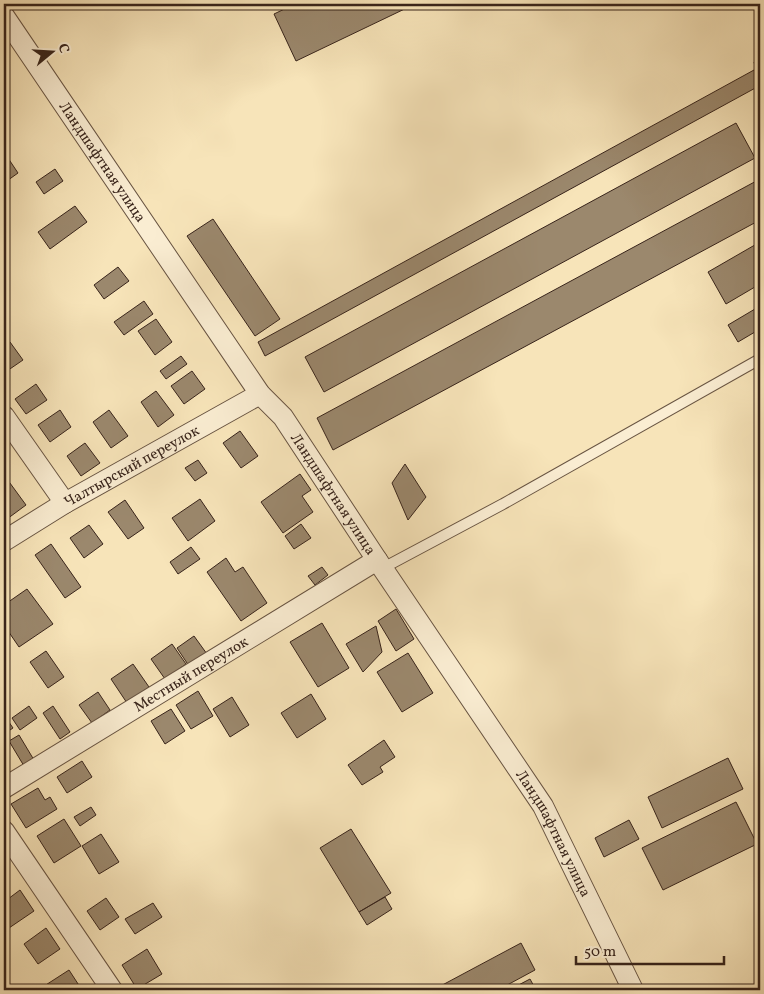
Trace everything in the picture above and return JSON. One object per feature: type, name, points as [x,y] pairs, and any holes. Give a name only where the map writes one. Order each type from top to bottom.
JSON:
[{"type":"street","name":"Ландшафтная улица","points":[[4,18],[260,394],[283,417],[543,806],[633,990]]},
{"type":"street","name":"Чалтырский переулок","points":[[4,541],[65,503],[260,394]]},
{"type":"street","points":[[4,416],[65,503]]},
{"type":"street","name":"Местный переулок","points":[[4,788],[380,564]]},
{"type":"street","points":[[4,831],[112,990]]},
{"type":"lane","points":[[380,564],[503,504],[760,360]]},
{"type":"building","points":[[295,4],[415,4],[296,61],[274,14]]},
{"type":"building","points":[[760,60],[760,85],[754,62]]},
{"type":"building","points":[[754,70],[759,86],[265,356],[258,342]]},
{"type":"building","points":[[736,123],[755,158],[324,392],[305,357]]},
{"type":"building","points":[[6,155],[18,173],[4,183],[4,157]]},
{"type":"building","points":[[55,169],[63,181],[44,194],[36,182]]},
{"type":"building","points":[[760,179],[760,220],[333,450],[317,418]]},
{"type":"building","points":[[75,206],[87,222],[50,249],[38,232]]},
{"type":"building","points":[[213,219],[280,319],[255,336],[187,236]]},
{"type":"building","points":[[760,242],[760,284],[726,304],[708,272]]},
{"type":"building","points":[[118,267],[129,281],[104,299],[94,285]]},
{"type":"building","points":[[144,301],[153,314],[124,335],[114,322]]},
{"type":"building","points":[[760,306],[760,329],[738,342],[728,325]]},
{"type":"building","points":[[156,319],[172,342],[155,355],[138,331]]},
{"type":"building","points":[[10,342],[23,360],[4,373],[4,346]]},
{"type":"building","points":[[181,356],[187,364],[166,379],[160,371]]},
{"type":"building","points":[[192,371],[205,389],[184,404],[171,386]]},
{"type":"building","points":[[36,384],[47,400],[26,414],[15,399]]},
{"type":"building","points":[[156,391],[174,415],[158,427],[141,402]]},
{"type":"building","points":[[60,410],[71,427],[50,442],[38,425]]},
{"type":"building","points":[[109,410],[128,436],[111,448],[93,422]]},
{"type":"building","points":[[240,431],[258,456],[241,468],[223,443]]},
{"type":"building","points":[[85,443],[100,463],[81,476],[67,456]]},
{"type":"building","points":[[198,460],[207,473],[195,481],[185,468]]},
{"type":"building","points":[[405,464],[426,497],[408,520],[392,483]]},
{"type":"building","points":[[300,474],[311,490],[302,496],[313,512],[283,533],[261,502]]},
{"type":"building","points":[[7,479],[26,505],[7,519],[4,514],[4,482]]},
{"type":"building","points":[[200,499],[215,521],[188,541],[172,518]]},
{"type":"building","points":[[125,500],[144,528],[128,539],[108,512]]},
{"type":"building","points":[[301,524],[311,538],[294,549],[285,536]]},
{"type":"building","points":[[89,525],[103,544],[84,558],[70,538]]},
{"type":"building","points":[[51,544],[81,587],[65,598],[35,555]]},
{"type":"building","points":[[191,547],[200,559],[178,574],[170,562]]},
{"type":"building","points":[[226,558],[235,572],[243,567],[267,603],[241,621],[207,572]]},
{"type":"building","points":[[322,567],[328,575],[315,585],[308,576]]},
{"type":"building","points":[[27,589],[53,624],[19,647],[4,625],[4,605]]},
{"type":"building","points":[[396,609],[414,639],[396,651],[378,621]]},
{"type":"building","points":[[322,623],[349,668],[318,687],[290,642]]},
{"type":"building","points":[[376,626],[382,652],[363,672],[346,644]]},
{"type":"building","points":[[194,636],[207,654],[189,666],[177,648]]},
{"type":"building","points":[[172,644],[186,664],[165,679],[151,659]]},
{"type":"building","points":[[46,651],[64,677],[48,688],[30,662]]},
{"type":"building","points":[[408,653],[433,693],[402,712],[377,672]]},
{"type":"building","points":[[133,664],[149,687],[127,703],[111,679]]},
{"type":"building","points":[[198,691],[213,716],[191,729],[176,705]]},
{"type":"building","points":[[98,692],[110,710],[92,723],[79,705]]},
{"type":"building","points":[[311,694],[326,719],[297,738],[281,713]]},
{"type":"building","points":[[232,697],[249,725],[230,737],[213,709]]},
{"type":"building","points":[[29,706],[37,718],[20,730],[12,718]]},
{"type":"building","points":[[53,706],[70,732],[60,739],[43,713]]},
{"type":"building","points":[[171,709],[185,731],[165,744],[151,721]]},
{"type":"building","points":[[4,715],[13,728],[4,734]]},
{"type":"building","points":[[19,735],[34,760],[24,766],[9,741]]},
{"type":"building","points":[[384,740],[395,757],[380,767],[383,772],[362,785],[348,765]]},
{"type":"building","points":[[728,758],[743,789],[662,828],[648,797]]},
{"type":"building","points":[[82,761],[92,777],[67,793],[57,777]]},
{"type":"building","points":[[38,788],[45,800],[50,797],[57,809],[26,828],[11,804]]},
{"type":"building","points":[[736,802],[757,844],[663,890],[642,848]]},
{"type":"building","points":[[91,807],[96,815],[80,826],[74,817]]},
{"type":"building","points":[[64,819],[81,846],[54,863],[37,836]]},
{"type":"building","points":[[629,820],[639,839],[604,857],[595,838]]},
{"type":"building","points":[[351,829],[391,893],[359,912],[320,848]]},
{"type":"building","points":[[101,834],[119,862],[99,874],[82,846]]},
{"type":"building","points":[[20,890],[34,911],[9,928],[4,921],[4,902]]},
{"type":"building","points":[[385,897],[392,909],[367,925],[359,912]]},
{"type":"building","points":[[106,898],[119,917],[100,930],[87,911]]},
{"type":"building","points":[[153,903],[162,917],[135,934],[125,919]]},
{"type":"building","points":[[46,928],[60,949],[38,964],[24,944]]},
{"type":"building","points":[[521,943],[535,970],[498,990],[433,990]]},
{"type":"building","points":[[147,949],[162,974],[137,989],[122,965]]},
{"type":"building","points":[[69,970],[82,990],[38,990]]},
{"type":"building","points":[[530,979],[536,990],[509,990]]}]
